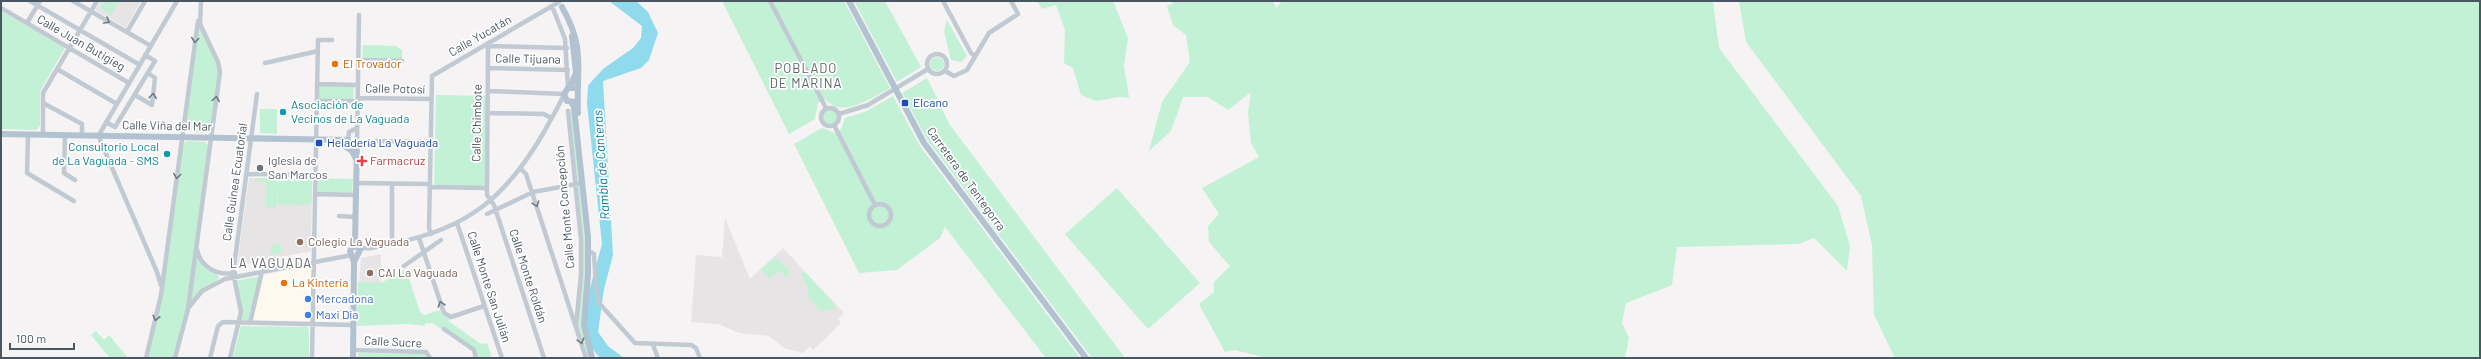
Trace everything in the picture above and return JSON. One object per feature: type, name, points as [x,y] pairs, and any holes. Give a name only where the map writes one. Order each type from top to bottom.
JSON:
[{"type":"main road","name":"Carretera de Tentegorra","points":[[849,1],[930,151],[1086,358]]},
{"type":"main road","name":"Calle Monte Concepción","points":[[560,3],[574,29],[579,51],[579,150]]},
{"type":"main road","points":[[560,3],[571,29],[576,73],[564,94]]},
{"type":"main road","points":[[569,87],[578,95],[569,102]]},
{"type":"main road","name":"Calle Monte Concepción","points":[[564,94],[574,107],[579,150],[588,251],[584,320],[589,357]]},
{"type":"main road","name":"Calle Viña del Mar","points":[[1,134],[316,140],[341,139],[354,140],[357,144]]},
{"type":"main road","points":[[332,140],[342,142],[349,149],[356,160]]},
{"type":"main road","points":[[348,140],[349,149]]},
{"type":"main road","points":[[349,149],[355,149],[357,144]]},
{"type":"main road","points":[[353,358],[357,144]]},
{"type":"street","points":[[30,1],[39,3],[80,30],[140,65]]},
{"type":"street","points":[[73,1],[151,46]]},
{"type":"street","points":[[42,134],[43,93],[97,1]]},
{"type":"street","points":[[127,32],[145,1]]},
{"type":"street","points":[[161,295],[160,281],[153,262],[100,136],[106,122],[177,1]]},
{"type":"street","points":[[146,358],[161,295],[201,1],[201,27],[220,68],[186,315],[175,358]]},
{"type":"street","points":[[770,1],[826,108]]},
{"type":"street","points":[[943,1],[971,53],[975,56]]},
{"type":"street","points":[[945,71],[954,76],[961,75],[967,70],[989,33],[1018,14],[1011,1]]},
{"type":"street","points":[[27,23],[39,3]]},
{"type":"street","name":"Calle Yucatán","points":[[432,99],[432,76],[488,45],[552,6],[560,3]]},
{"type":"street","points":[[552,6],[562,29],[567,48],[569,87]]},
{"type":"street","name":"Calle Juan Butigieg","points":[[1,8],[129,83]]},
{"type":"street","points":[[357,144],[355,128],[358,100],[359,15]]},
{"type":"street","points":[[312,358],[318,40],[332,40]]},
{"type":"street","points":[[488,45],[567,48]]},
{"type":"street","name":"Calle Chimbote","points":[[488,45],[487,195],[491,201]]},
{"type":"street","points":[[264,62],[318,50]]},
{"type":"street","points":[[928,71],[929,58],[938,54],[946,61],[945,71]]},
{"type":"street","points":[[106,122],[115,127],[148,73],[155,61],[146,55]]},
{"type":"street","points":[[358,60],[402,61]]},
{"type":"street","name":"Calle Tijuana","points":[[488,68],[568,70]]},
{"type":"street","points":[[57,69],[117,104]]},
{"type":"street","points":[[839,114],[863,107],[928,71]]},
{"type":"street","points":[[928,71],[937,75],[945,71]]},
{"type":"street","points":[[135,94],[152,104],[155,78],[148,73]]},
{"type":"street","points":[[318,84],[358,85]]},
{"type":"street","points":[[215,282],[234,275],[356,249],[392,244],[419,238],[457,223],[491,201],[521,169],[564,94],[488,91]]},
{"type":"street","name":"Calle Guinea Ecuatorial","points":[[230,358],[241,312],[234,275],[257,94]]},
{"type":"street","points":[[431,234],[429,228],[432,99]]},
{"type":"street","name":"Calle Potosí","points":[[317,101],[432,99]]},
{"type":"street","points":[[556,109],[569,102]]},
{"type":"street","points":[[43,103],[82,124],[82,135]]},
{"type":"street","points":[[826,108],[833,108],[839,114]]},
{"type":"street","points":[[826,108],[820,116],[822,122],[829,126],[834,125],[839,119],[839,114]]},
{"type":"street","name":"Calle Monte Concepción","points":[[568,111],[581,255],[581,275],[576,324]]},
{"type":"street","points":[[488,113],[544,114],[551,118]]},
{"type":"street","points":[[834,125],[875,205]]},
{"type":"street","points":[[341,139],[355,128]]},
{"type":"street","points":[[348,140],[348,134],[355,128]]},
{"type":"street","points":[[28,134],[27,173],[74,201]]},
{"type":"street","points":[[65,135],[64,173],[75,180]]},
{"type":"street","points":[[376,141],[431,142]]},
{"type":"street","points":[[521,169],[526,174],[576,324],[589,357],[579,358]]},
{"type":"street","points":[[246,174],[316,175]]},
{"type":"street","points":[[356,183],[487,188]]},
{"type":"street","points":[[487,214],[532,193],[582,183]]},
{"type":"street","points":[[392,184],[392,244]]},
{"type":"street","points":[[316,194],[356,195]]},
{"type":"street","name":"Calle Monte Roldán","points":[[491,201],[496,210],[544,358]]},
{"type":"street","points":[[883,204],[890,210],[890,220],[884,224],[877,225],[870,218],[870,210],[875,205],[883,204]]},
{"type":"street","points":[[339,216],[355,217]]},
{"type":"street","name":"Calle Monte San Julián","points":[[457,223],[502,358]]},
{"type":"street","points":[[419,238],[444,313],[451,317],[484,306]]},
{"type":"street","points":[[404,266],[441,240]]},
{"type":"street","points":[[186,315],[199,294],[215,282],[219,277],[208,268],[199,256],[197,241]]},
{"type":"street","points":[[214,272],[234,275],[262,271],[356,249]]},
{"type":"street","points":[[588,251],[594,254],[597,293],[601,306],[635,343],[653,345],[691,345],[696,348],[700,358]]},
{"type":"street","points":[[153,262],[160,267],[166,259]]},
{"type":"street","points":[[250,323],[262,271]]},
{"type":"street","points":[[210,358],[218,326],[223,322],[353,324]]},
{"type":"street","points":[[444,329],[474,350],[476,358]]},
{"type":"street","points":[[653,345],[658,358]]},
{"type":"street","name":"Calle Sucre","points":[[353,350],[426,352],[430,358]]},
{"type":"shaded area","points":[[101,1],[141,1],[126,28],[95,10]]},
{"type":"shaded area","points":[[249,178],[312,179],[311,251],[237,266]]},
{"type":"shaded area","points":[[725,218],[750,279],[783,248],[844,313],[838,319],[841,323],[813,350],[810,346],[803,353],[784,348],[769,336],[739,333],[719,324],[691,322],[696,255],[722,257]]},
{"type":"shaded area","name":"CAI La Vaguada","points":[[381,254],[381,283],[359,283],[361,258]]},
{"type":"shaded area","points":[[314,265],[313,321],[250,320],[261,276]]},
{"type":"green space","points":[[104,1],[119,1],[111,15],[100,8]]},
{"type":"green space","points":[[722,1],[844,1],[890,88],[866,101],[848,107],[832,105],[825,99],[818,103],[815,119],[789,134]]},
{"type":"green space","points":[[854,1],[885,1],[921,67],[897,82]]},
{"type":"green space","points":[[1037,1],[1113,1],[1128,38],[1124,66],[1129,98],[1119,97],[1096,101],[1081,95],[1073,68],[1064,63],[1065,30],[1056,5],[1042,9]]},
{"type":"green space","points":[[1176,1],[1273,1],[1276,8],[1282,1],[1713,1],[1719,48],[1838,206],[1850,246],[1847,271],[1814,238],[1798,244],[1677,247],[1672,285],[1626,303],[1622,323],[1629,338],[1625,358],[1266,358],[1235,350],[1225,352],[1199,304],[1214,292],[1214,282],[1230,266],[1209,242],[1208,226],[1219,214],[1202,188],[1259,157],[1251,143],[1248,112],[1251,92],[1228,110],[1208,97],[1183,97],[1171,131],[1149,151],[1162,102],[1190,62],[1186,35],[1173,25],[1167,6]]},
{"type":"green space","points":[[1739,1],[2480,1],[2480,358],[1895,358],[1874,315],[1872,245],[1861,196],[1746,42]]},
{"type":"green space","points":[[1,11],[65,48],[40,91],[40,126],[36,130],[1,129]]},
{"type":"green space","points":[[199,19],[220,68],[212,130],[205,133],[183,131]]},
{"type":"green space","points":[[947,20],[967,56],[961,62],[951,60],[944,31]]},
{"type":"green space","points":[[363,45],[396,46],[402,50],[402,61],[362,60]]},
{"type":"green space","points":[[937,57],[942,59],[944,64],[942,69],[937,71],[932,69],[930,64],[932,59]]},
{"type":"green space","points":[[927,78],[950,125],[1125,358],[1092,358],[928,141],[902,93]]},
{"type":"green space","points":[[318,84],[354,85],[353,101],[317,101]]},
{"type":"green space","points":[[436,95],[488,96],[487,188],[434,187]]},
{"type":"green space","points":[[893,96],[920,146],[1080,358],[1046,358],[945,227],[940,238],[897,270],[859,273],[794,144],[822,128],[835,133],[841,129],[845,118],[865,112]]},
{"type":"green space","points":[[574,107],[587,228],[591,354],[586,356],[576,325],[581,255],[568,111]]},
{"type":"green space","points":[[826,108],[834,108],[839,113],[837,124],[834,126],[826,126],[821,121],[821,113]]},
{"type":"green space","points":[[260,109],[277,109],[277,134],[260,133]]},
{"type":"green space","points":[[188,141],[204,142],[210,145],[197,241],[199,256],[217,273],[219,278],[190,306],[175,358],[146,358],[158,311],[181,144]]},
{"type":"green space","points":[[255,178],[312,179],[312,203],[304,205],[278,204],[278,182],[276,208],[265,207],[266,182],[255,181]]},
{"type":"green space","points":[[316,178],[353,179],[352,195],[315,194]]},
{"type":"green space","points":[[1117,188],[1200,283],[1148,329],[1065,234]]},
{"type":"green space","points":[[274,244],[278,244],[280,245],[280,253],[274,254],[271,251],[271,247]]},
{"type":"green space","points":[[775,257],[791,273],[786,277],[779,270],[770,279],[761,270]]},
{"type":"green space","points":[[406,269],[420,312],[424,315],[440,310],[442,315],[451,320],[448,321],[481,344],[487,343],[492,358],[476,358],[474,350],[432,323],[425,324],[425,326],[407,324],[357,326],[358,282],[381,283]]},
{"type":"green space","points":[[804,271],[836,306],[833,310],[820,311],[809,298],[807,286],[801,274]]},
{"type":"green space","points":[[261,276],[250,320],[239,320],[241,312],[235,281]]},
{"type":"green space","points":[[241,326],[307,327],[309,330],[309,358],[233,358]]},
{"type":"green space","points":[[96,331],[104,340],[109,335],[128,358],[110,358],[91,335]]},
{"type":"green space","points":[[359,353],[424,354],[427,358],[356,358]]},
{"type":"water","name":"Rambla de Canteras","points":[[609,1],[636,1],[648,12],[658,33],[649,60],[641,68],[603,81],[613,255],[604,289],[598,332],[608,346],[624,358],[600,358],[588,344],[586,336],[586,303],[602,244],[587,103],[588,86],[603,69],[633,48],[641,38],[642,26]]},
{"type":"place","name":"El Trovador","points":[[335,64]]},
{"type":"place","name":"Elcano","points":[[905,103]]},
{"type":"place","name":"Asociación de Vecinos de La Vaguada","points":[[283,112]]},
{"type":"place","name":"Heladería La Vaguada","points":[[319,143]]},
{"type":"place","name":"Consultorio Local de La Vaguada - SMS","points":[[167,154]]},
{"type":"place","name":"Farmacruz","points":[[362,161]]},
{"type":"place","name":"Iglesia de San Marcos","points":[[260,168]]},
{"type":"place","name":"Colegio La Vaguada","points":[[300,242]]},
{"type":"place","name":"CAI La Vaguada","points":[[370,273]]},
{"type":"place","name":"La Kinteria","points":[[284,283]]},
{"type":"place","name":"Mercadona","points":[[308,299]]},
{"type":"place","name":"Maxi Dia","points":[[308,315]]},
{"type":"district","name":"POBLADO DE MARINA","points":[[806,76]]},
{"type":"district","name":"LA VAGUADA","points":[[271,263]]}]
